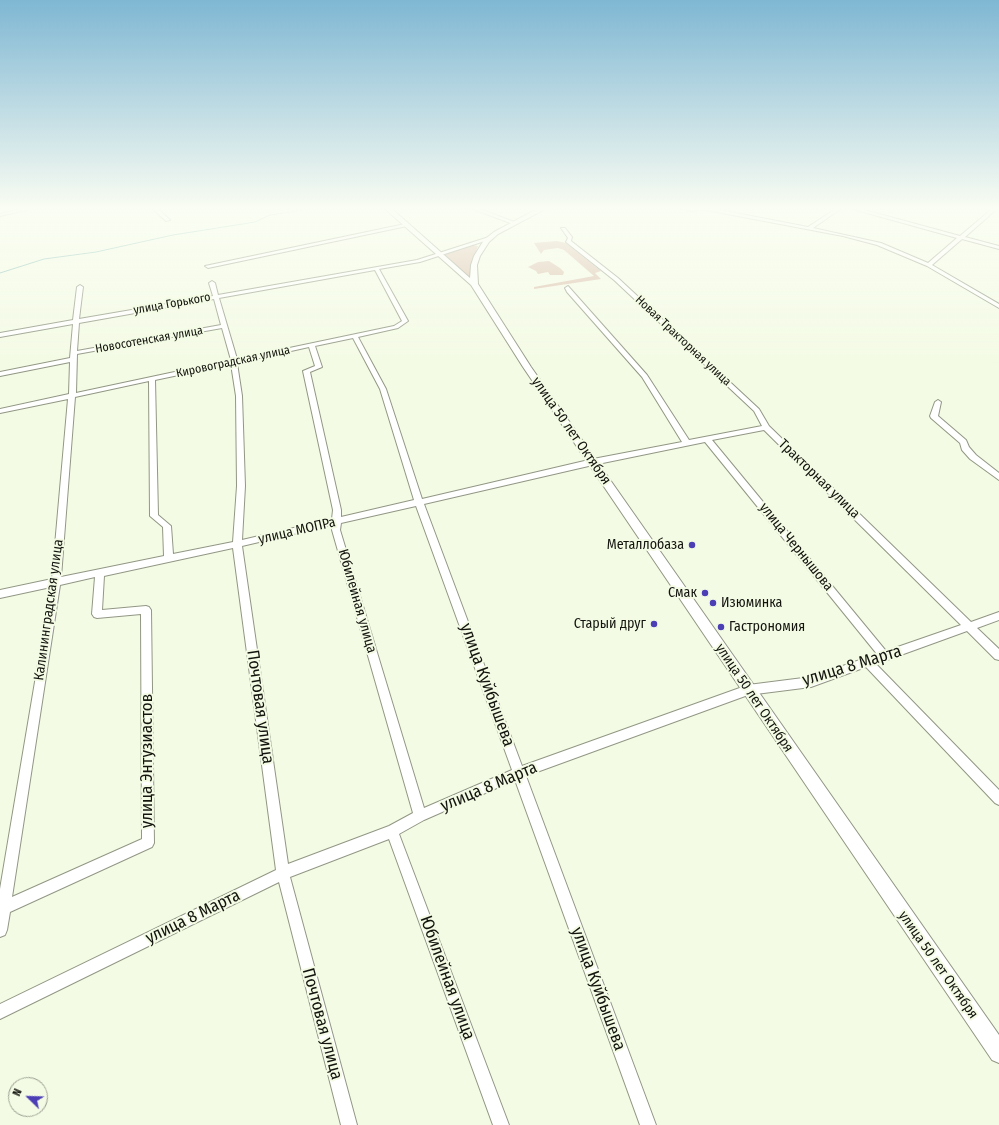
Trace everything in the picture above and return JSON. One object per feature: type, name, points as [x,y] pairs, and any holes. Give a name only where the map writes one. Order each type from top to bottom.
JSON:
[{"type":"main road","name":"улица 50 лет Октября","points":[[445,260],[474,284],[527,367],[999,1053]]},
{"type":"main road","points":[[474,284],[474,265],[476,260]]},
{"type":"street","points":[[208,266],[234,260]]},
{"type":"street","name":"улица Горького","points":[[0,335],[420,260]]},
{"type":"street","name":"Новая Тракторная улица","points":[[593,260],[616,279],[757,410],[766,427]]},
{"type":"street","points":[[918,260],[929,265],[999,306]]},
{"type":"street","points":[[929,265],[934,260]]},
{"type":"street","name":"Кировоградская улица","points":[[0,411],[355,337],[396,327],[405,321],[376,268]]},
{"type":"street","name":"Почтовая улица","points":[[212,283],[234,361],[239,396],[241,486],[238,544],[283,873],[349,1125]]},
{"type":"street","name":"Калининградская улица","points":[[0,930],[56,582],[72,396],[74,337],[80,287]]},
{"type":"street","points":[[568,288],[569,292],[645,376],[687,443]]},
{"type":"street","name":"Новосотенская улица","points":[[0,374],[74,356],[224,326]]},
{"type":"street","name":"улица Куйбышева","points":[[355,337],[383,389],[420,502],[648,1125]]},
{"type":"street","name":"Юбилейная улица","points":[[312,346],[319,367],[306,371],[337,510],[336,530],[420,816]]},
{"type":"street","points":[[152,379],[154,516],[167,526],[169,559]]},
{"type":"street","points":[[938,402],[934,416],[963,442],[965,448],[973,457],[999,477]]},
{"type":"street","points":[[593,462],[766,427]]},
{"type":"street","name":"Тракторная улица","points":[[766,427],[999,656]]},
{"type":"street","name":"улица Чернышова","points":[[706,438],[885,657]]},
{"type":"street","name":"улица МОПРа","points":[[0,594],[100,574],[337,522],[593,462]]},
{"type":"street","name":"улица Энтузиастов","points":[[3,908],[148,843],[146,610],[97,614],[100,574]]},
{"type":"street","name":"улица 8 Марта","points":[[0,1012],[283,873],[392,831],[420,816],[519,773],[748,690],[811,682],[999,616]]},
{"type":"street","points":[[868,662],[999,799]]},
{"type":"street","name":"Юбилейная улица","points":[[392,831],[501,1125]]},
{"type":"shaded area","points":[[450,260],[473,260],[470,268],[470,278]]},
{"type":"shaded area","points":[[576,260],[588,260],[601,271],[595,273],[601,279],[534,289],[534,287],[594,276]]},
{"type":"shaded area","points":[[549,261],[564,272],[563,275],[550,275],[548,272],[538,274],[536,271],[528,267],[538,262]]},
{"type":"waterway","points":[[0,273],[39,260]]},
{"type":"place","name":"Металлобаза","points":[[692,545]]},
{"type":"place","name":"Смак","points":[[705,593]]},
{"type":"place","name":"Изюминка","points":[[713,603]]},
{"type":"place","name":"Старый друг","points":[[654,624]]},
{"type":"place","name":"Гастрономия","points":[[721,627]]}]
